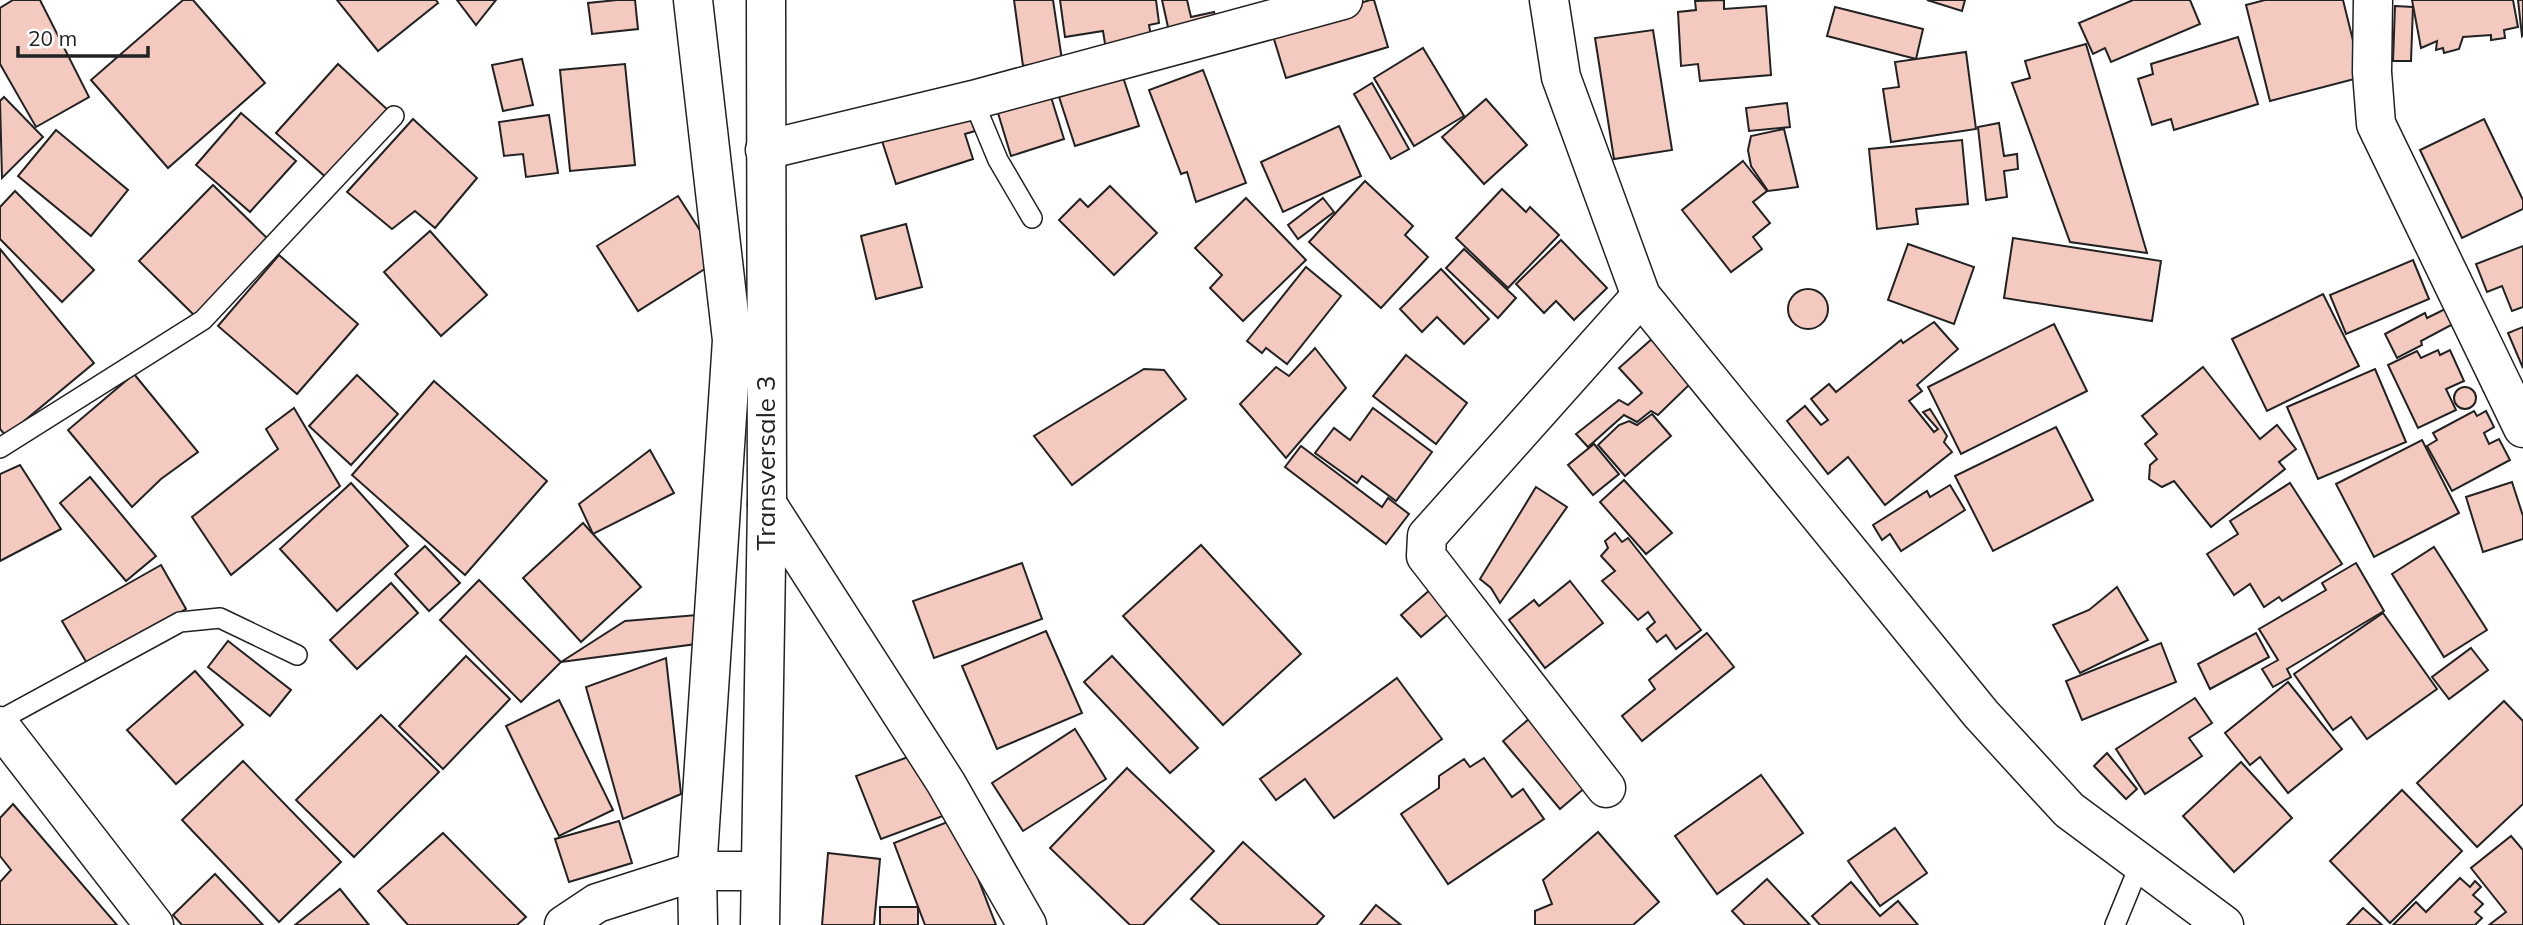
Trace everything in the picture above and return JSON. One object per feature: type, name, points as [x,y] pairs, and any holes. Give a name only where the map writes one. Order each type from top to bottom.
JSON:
[{"type":"street","points":[[693,0],[732,340],[697,871],[698,925]]},
{"type":"street","name":"Transversale 3","points":[[760,925],[767,504],[766,0]]},
{"type":"street","points":[[1549,0],[1561,77],[1641,296],[1982,714],[2069,810],[2224,925]]},
{"type":"street","points":[[2373,0],[2372,72],[2376,124],[2523,428]]},
{"type":"street","points":[[765,150],[973,100],[1343,1]]},
{"type":"street","points":[[1606,788],[1426,556],[1427,536],[1641,296]]},
{"type":"street","points":[[767,504],[946,783],[1027,925]]},
{"type":"street","points":[[0,726],[154,925]]},
{"type":"street","points":[[564,925],[597,903],[697,871],[760,870]]},
{"type":"lane","points":[[973,100],[998,160],[1032,218]]},
{"type":"lane","points":[[0,449],[203,320],[394,116]]},
{"type":"lane","points":[[0,720],[180,622],[220,618],[297,655]]},
{"type":"lane","points":[[2115,925],[2140,864]]},
{"type":"building","points":[[13,0],[40,0],[89,97],[36,127],[0,64],[0,8]]},
{"type":"building","points":[[183,0],[193,0],[265,83],[168,168],[91,80]]},
{"type":"building","points":[[337,0],[436,0],[438,3],[378,51]]},
{"type":"building","points":[[457,0],[496,0],[476,25]]},
{"type":"building","points":[[635,0],[638,29],[592,34],[588,3]]},
{"type":"building","points":[[1014,0],[1053,0],[1062,60],[1023,66]]},
{"type":"building","points":[[1060,0],[1156,0],[1159,23],[1149,25],[1152,42],[1106,50],[1103,31],[1065,37]]},
{"type":"building","points":[[1162,0],[1187,0],[1191,17],[1214,12],[1217,27],[1170,36]]},
{"type":"building","points":[[1374,0],[1388,47],[1286,78],[1273,36],[1300,22]]},
{"type":"building","points":[[1724,0],[1724,9],[1766,6],[1771,75],[1700,81],[1698,64],[1681,66],[1678,12],[1696,10],[1695,1]]},
{"type":"building","points":[[1927,0],[1965,0],[1962,11]]},
{"type":"building","points":[[2133,0],[2190,0],[2200,24],[2111,62],[2105,48],[2093,54],[2079,23]]},
{"type":"building","points":[[2265,0],[2343,0],[2362,77],[2270,101],[2246,5]]},
{"type":"building","points":[[2412,0],[2513,0],[2518,27],[2504,30],[2505,38],[2491,40],[2491,35],[2463,37],[2459,49],[2444,53],[2443,48],[2436,50],[2437,41],[2421,48]]},
{"type":"building","points":[[2518,0],[2523,0],[2522,36]]},
{"type":"building","points":[[2395,6],[2413,7],[2411,61],[2393,61]]},
{"type":"building","points":[[1835,7],[1923,29],[1916,59],[1827,36]]},
{"type":"building","points":[[1653,30],[1672,150],[1614,159],[1595,38]]},
{"type":"building","points":[[2238,37],[2258,104],[2174,130],[2171,119],[2152,125],[2138,79],[2153,74],[2151,64]]},
{"type":"building","points":[[2086,44],[2147,253],[2070,242],[2012,83],[2030,78],[2025,61]]},
{"type":"building","points":[[1423,48],[1464,116],[1414,146],[1374,78]]},
{"type":"building","points":[[1966,52],[1976,129],[1891,142],[1883,89],[1899,87],[1895,62]]},
{"type":"building","points":[[522,59],[533,105],[503,111],[492,65]]},
{"type":"building","points":[[338,64],[389,111],[329,180],[276,133]]},
{"type":"building","points":[[625,64],[635,165],[570,171],[560,70]]},
{"type":"building","points":[[1203,70],[1246,183],[1196,202],[1187,172],[1181,174],[1149,90]]},
{"type":"building","points":[[1123,77],[1139,126],[1075,146],[1059,97]]},
{"type":"building","points":[[1372,83],[1409,149],[1391,159],[1354,94]]},
{"type":"building","points":[[4,97],[43,137],[2,178],[0,101]]},
{"type":"building","points":[[1051,97],[1064,139],[1011,156],[998,113]]},
{"type":"building","points":[[1486,99],[1527,145],[1484,184],[1442,137]]},
{"type":"building","points":[[1787,103],[1790,127],[1749,131],[1746,108]]},
{"type":"building","points":[[241,113],[296,161],[250,212],[196,165]]},
{"type":"building","points":[[968,113],[975,131],[965,134],[973,159],[896,184],[882,141]]},
{"type":"building","points":[[549,115],[558,173],[526,177],[523,154],[504,156],[499,122]]},
{"type":"building","points":[[413,119],[477,178],[435,228],[415,211],[392,229],[347,192]]},
{"type":"building","points":[[2484,119],[2523,200],[2523,209],[2462,238],[2420,150]]},
{"type":"building","points":[[1999,123],[2004,156],[2017,154],[2018,169],[2004,171],[2007,197],[1986,200],[1978,127]]},
{"type":"building","points":[[1339,126],[1361,176],[1283,212],[1261,162]]},
{"type":"building","points":[[1784,129],[1798,187],[1768,191],[1751,166],[1748,150],[1751,136]]},
{"type":"building","points":[[56,130],[128,190],[91,236],[18,176]]},
{"type":"building","points":[[1962,140],[1968,204],[1916,209],[1918,224],[1877,229],[1869,149]]},
{"type":"building","points":[[1743,161],[1767,191],[1753,202],[1770,223],[1753,237],[1762,249],[1731,272],[1682,210]]},
{"type":"building","points":[[1365,181],[1413,226],[1405,235],[1428,257],[1381,308],[1309,242]]},
{"type":"building","points":[[213,185],[271,242],[197,318],[139,261]]},
{"type":"building","points":[[1110,186],[1157,233],[1114,275],[1059,220],[1080,199],[1088,207]]},
{"type":"building","points":[[1502,189],[1526,212],[1530,207],[1559,235],[1508,288],[1456,238]]},
{"type":"building","points":[[15,191],[94,270],[62,302],[0,239],[0,207]]},
{"type":"building","points":[[678,196],[719,260],[638,311],[597,246]]},
{"type":"building","points":[[1246,198],[1306,260],[1243,321],[1210,288],[1222,275],[1195,248]]},
{"type":"building","points":[[1323,198],[1334,212],[1298,239],[1288,225]]},
{"type":"building","points":[[906,224],[922,287],[876,299],[861,236]]},
{"type":"building","points":[[430,231],[487,295],[441,336],[384,272]]},
{"type":"building","points":[[2013,238],[2161,261],[2152,321],[2004,298]]},
{"type":"building","points":[[1561,240],[1607,288],[1574,320],[1556,301],[1544,313],[1516,284]]},
{"type":"building","points":[[1908,244],[1974,267],[1954,324],[1888,300]]},
{"type":"building","points":[[2523,246],[2523,307],[2512,311],[2502,286],[2487,292],[2476,264]]},
{"type":"building","points":[[0,249],[94,363],[6,436],[0,429]]},
{"type":"building","points":[[1464,249],[1516,298],[1498,318],[1446,268]]},
{"type":"building","points":[[279,255],[358,324],[297,394],[218,326]]},
{"type":"building","points":[[2413,260],[2429,299],[2346,334],[2330,295]]},
{"type":"building","points":[[1306,267],[1341,296],[1287,364],[1266,348],[1262,353],[1247,341]]},
{"type":"building","points":[[1441,269],[1489,319],[1464,344],[1437,317],[1422,332],[1400,309]]},
{"type":"building","points":[[1808,289],[1822,295],[1828,309],[1822,323],[1808,329],[1794,323],[1788,309],[1794,295]]},
{"type":"building","points":[[2323,294],[2359,366],[2267,411],[2232,339]]},
{"type":"building","points":[[2445,309],[2453,324],[2397,358],[2385,334],[2425,313],[2427,318]]},
{"type":"building","points":[[1934,322],[1958,349],[1917,385],[1922,391],[1909,401],[1934,432],[1938,429],[1923,412],[1930,409],[1947,436],[1944,442],[1952,452],[1885,505],[1848,457],[1828,474],[1787,421],[1805,406],[1821,425],[1828,420],[1811,399],[1829,384],[1836,392],[1901,340],[1903,343]]},
{"type":"building","points":[[2054,324],[2087,391],[1961,454],[1928,387]]},
{"type":"building","points":[[2523,327],[2523,368],[2508,333]]},
{"type":"building","points":[[1653,338],[1689,385],[1658,415],[1651,411],[1637,422],[1624,415],[1588,447],[1576,434],[1619,400],[1628,405],[1642,393],[1619,368]]},
{"type":"building","points":[[1315,348],[1346,388],[1286,458],[1240,404],[1276,367],[1289,376]]},
{"type":"building","points":[[2438,350],[2440,355],[2450,350],[2464,381],[2446,389],[2456,410],[2418,428],[2388,365],[2417,351],[2421,358]]},
{"type":"building","points":[[1406,355],[1467,403],[1436,444],[1373,396]]},
{"type":"building","points":[[2203,367],[2260,439],[2277,425],[2296,449],[2279,462],[2285,469],[2211,527],[2174,481],[2162,487],[2149,479],[2150,465],[2157,459],[2145,444],[2157,434],[2142,416]]},
{"type":"building","points":[[1144,369],[1164,370],[1186,399],[1072,485],[1034,436]]},
{"type":"building","points":[[2375,369],[2406,442],[2318,479],[2287,407]]},
{"type":"building","points":[[134,374],[198,452],[161,479],[132,507],[68,430]]},
{"type":"building","points":[[357,375],[398,414],[351,465],[309,426]]},
{"type":"building","points":[[434,381],[547,481],[465,575],[352,475]]},
{"type":"building","points":[[2465,387],[2473,390],[2476,398],[2473,406],[2465,409],[2457,406],[2454,398],[2457,390]]},
{"type":"building","points":[[294,408],[340,486],[231,575],[192,517],[278,449],[266,429]]},
{"type":"building","points":[[1373,408],[1432,452],[1396,501],[1362,476],[1357,483],[1315,453],[1334,428],[1350,440]]},
{"type":"building","points":[[2474,411],[2477,416],[2486,411],[2494,427],[2484,433],[2489,444],[2499,439],[2510,460],[2452,491],[2427,446],[2437,440],[2433,433]]},
{"type":"building","points":[[1652,414],[1671,436],[1625,476],[1598,445],[1619,425],[1629,421],[1637,425]]},
{"type":"building","points":[[2056,427],[2093,500],[1993,551],[1955,476]]},
{"type":"building","points":[[2422,440],[2459,513],[2374,557],[2336,484]]},
{"type":"building","points":[[1594,444],[1619,474],[1593,495],[1568,465]]},
{"type":"building","points":[[1301,446],[1382,507],[1388,498],[1409,514],[1386,544],[1285,467]]},
{"type":"building","points":[[650,450],[674,493],[593,534],[579,504]]},
{"type":"building","points":[[20,465],[61,529],[0,561],[0,474]]},
{"type":"building","points":[[90,477],[156,556],[126,581],[60,503]]},
{"type":"building","points":[[1624,480],[1672,533],[1646,554],[1600,502]]},
{"type":"building","points":[[2512,482],[2523,516],[2523,539],[2483,552],[2466,497]]},
{"type":"building","points":[[351,483],[408,546],[337,611],[280,549]]},
{"type":"building","points":[[2290,483],[2342,564],[2282,601],[2279,597],[2264,607],[2250,584],[2234,595],[2207,554],[2238,534],[2230,521]]},
{"type":"building","points":[[1950,485],[1965,510],[1901,551],[1890,534],[1882,540],[1873,525],[1927,491],[1930,497]]},
{"type":"building","points":[[1536,487],[1567,507],[1500,603],[1491,588],[1480,579]]},
{"type":"building","points":[[583,523],[641,587],[581,642],[523,578]]},
{"type":"building","points":[[1615,533],[1622,542],[1628,538],[1701,630],[1676,649],[1666,635],[1657,642],[1647,629],[1655,622],[1648,612],[1638,620],[1602,581],[1615,571],[1601,556],[1608,548],[1605,541]]},
{"type":"building","points":[[1201,545],[1301,654],[1223,725],[1123,616]]},
{"type":"building","points":[[425,546],[460,583],[429,611],[395,574]]},
{"type":"building","points":[[2434,547],[2487,630],[2444,657],[2392,574]]},
{"type":"building","points":[[1022,563],[1042,619],[934,658],[913,601]]},
{"type":"building","points":[[2356,563],[2384,611],[2287,669],[2291,677],[2273,687],[2262,669],[2278,660],[2259,629],[2326,590],[2322,583]]},
{"type":"building","points":[[161,565],[186,609],[88,665],[62,621]]},
{"type":"building","points":[[479,580],[561,662],[521,702],[440,620]]},
{"type":"building","points":[[1570,581],[1603,623],[1545,668],[1509,620],[1534,600],[1539,606]]},
{"type":"building","points":[[391,583],[418,613],[357,669],[330,640]]},
{"type":"building","points":[[2117,587],[2148,640],[2080,673],[2053,625],[2089,610]]},
{"type":"building","points":[[1431,589],[1459,605],[1421,637],[1401,615]]},
{"type":"building","points":[[2383,613],[2437,689],[2367,739],[2351,717],[2333,730],[2294,674]]},
{"type":"building","points":[[697,615],[696,644],[561,662],[625,621]]},
{"type":"building","points":[[1046,631],[1082,713],[997,749],[962,666]]},
{"type":"building","points":[[1707,633],[1734,667],[1642,741],[1622,716],[1655,689],[1649,680]]},
{"type":"building","points":[[2256,633],[2269,657],[2210,689],[2198,664]]},
{"type":"building","points":[[228,641],[291,690],[270,716],[208,667]]},
{"type":"building","points":[[2161,643],[2176,682],[2082,720],[2066,681]]},
{"type":"building","points":[[2471,648],[2488,670],[2449,699],[2432,677]]},
{"type":"building","points":[[466,656],[510,699],[443,769],[399,726]]},
{"type":"building","points":[[1112,656],[1198,748],[1170,773],[1084,682]]},
{"type":"building","points":[[666,658],[681,794],[623,819],[586,687]]},
{"type":"building","points":[[195,671],[243,725],[176,784],[127,730]]},
{"type":"building","points":[[1397,678],[1442,739],[1334,818],[1305,779],[1276,800],[1260,779]]},
{"type":"building","points":[[2288,682],[2342,749],[2288,793],[2260,757],[2250,765],[2225,733]]},
{"type":"building","points":[[2195,698],[2212,723],[2189,738],[2202,756],[2145,794],[2116,749]]},
{"type":"building","points":[[559,700],[613,810],[559,836],[506,726]]},
{"type":"building","points":[[2504,701],[2523,721],[2523,804],[2477,847],[2417,783]]},
{"type":"building","points":[[1536,713],[1593,781],[1560,809],[1503,741]]},
{"type":"building","points":[[381,715],[439,772],[354,857],[296,800]]},
{"type":"building","points":[[1075,729],[1106,779],[1023,831],[992,783]]},
{"type":"building","points":[[919,753],[943,816],[881,839],[856,776]]},
{"type":"building","points":[[2107,753],[2137,789],[2126,799],[2094,766]]},
{"type":"building","points":[[1484,758],[1512,797],[1523,789],[1544,819],[1448,884],[1401,814],[1439,788],[1439,776],[1464,759],[1470,767]]},
{"type":"building","points":[[243,761],[341,862],[279,922],[182,820]]},
{"type":"building","points":[[2241,762],[2292,818],[2234,872],[2183,816]]},
{"type":"building","points":[[1127,768],[1214,851],[1143,925],[1130,925],[1050,848]]},
{"type":"building","points":[[1761,775],[1803,833],[1717,894],[1675,836]]},
{"type":"building","points":[[2402,790],[2462,851],[2390,923],[2330,861]]},
{"type":"building","points":[[13,804],[117,925],[0,925],[0,882],[11,870],[0,856],[0,818]]},
{"type":"building","points":[[955,819],[996,925],[925,925],[894,843]]},
{"type":"building","points":[[619,821],[632,863],[569,882],[555,839]]},
{"type":"building","points":[[1895,828],[1927,873],[1880,906],[1848,861]]},
{"type":"building","points":[[1598,832],[1659,902],[1633,925],[1535,925],[1535,911],[1552,904],[1543,880]]},
{"type":"building","points":[[443,833],[526,917],[517,925],[408,925],[378,891]]},
{"type":"building","points":[[2511,836],[2523,850],[2523,925],[2489,925],[2506,912],[2471,868]]},
{"type":"building","points":[[1243,842],[1324,916],[1316,925],[1220,925],[1191,899]]},
{"type":"building","points":[[828,853],[880,859],[874,925],[822,925]]},
{"type":"building","points":[[215,874],[263,925],[182,925],[173,915]]},
{"type":"building","points":[[2460,878],[2470,887],[2475,881],[2481,887],[2473,895],[2483,904],[2475,912],[2482,918],[2475,925],[2393,925],[2416,902],[2426,912]]},
{"type":"building","points":[[1767,879],[1810,925],[1745,925],[1732,911]]},
{"type":"building","points":[[1851,882],[1880,916],[1898,901],[1918,925],[1820,925],[1812,916]]},
{"type":"building","points":[[340,889],[369,925],[295,925]]},
{"type":"building","points":[[1376,905],[1401,925],[1360,925]]},
{"type":"building","points":[[880,907],[918,907],[918,925],[880,925]]},
{"type":"building","points":[[2363,908],[2382,925],[2347,925]]}]
